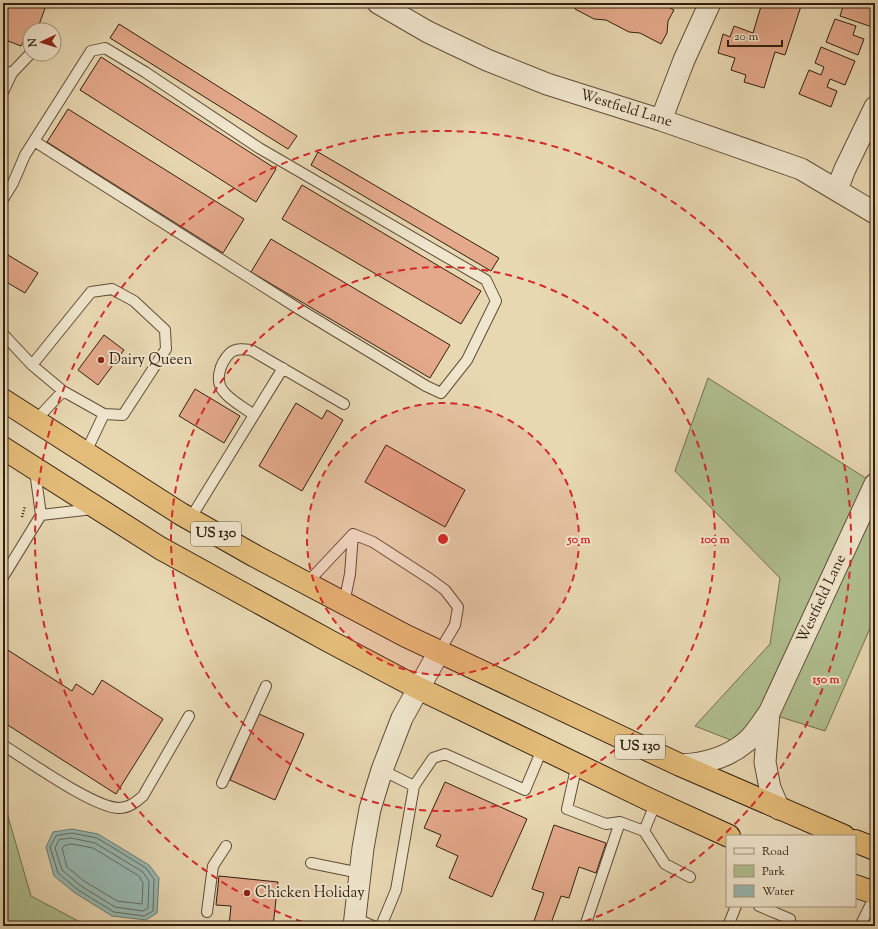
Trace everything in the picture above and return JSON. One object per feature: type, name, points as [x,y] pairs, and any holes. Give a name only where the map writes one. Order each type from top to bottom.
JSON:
[{"type":"highway","name":"US 130","points":[[3,400],[190,519],[344,603],[439,652],[680,765],[842,835]]},
{"type":"highway","name":"US 130","points":[[3,448],[160,548],[253,600],[418,688],[727,835]]},
{"type":"highway","points":[[856,841],[875,849]]},
{"type":"highway","points":[[856,886],[875,894]]},
{"type":"street","name":"Westfield Lane","points":[[378,3],[428,32],[487,60],[547,84],[661,120],[801,169],[875,213]]},
{"type":"street","points":[[661,120],[684,60],[710,3]]},
{"type":"street","points":[[837,190],[845,169],[875,107]]},
{"type":"street","name":"Westfield Lane","points":[[680,765],[700,764],[719,758],[746,742],[769,713],[875,484]]},
{"type":"street","points":[[361,923],[360,873],[370,809],[382,770],[402,718],[439,652]]},
{"type":"street","name":"Westfield Lane","points":[[769,713],[765,762],[770,788],[779,809]]},
{"type":"lane","points":[[3,199],[13,183],[25,155],[90,52],[104,48],[145,72],[259,148],[486,280],[496,301],[467,360],[441,393],[426,386],[299,308],[34,141]]},
{"type":"lane","points":[[3,92],[7,72],[22,60]]},
{"type":"lane","points":[[3,334],[32,365],[63,391],[104,414],[123,415],[166,349],[165,330],[134,301],[112,289],[91,292],[32,365]]},
{"type":"lane","points":[[254,415],[224,392],[218,381],[219,372],[230,353],[241,349],[251,350],[344,404]]},
{"type":"lane","points":[[190,519],[283,368]]},
{"type":"lane","points":[[35,420],[63,391]]},
{"type":"lane","points":[[86,452],[104,414]]},
{"type":"lane","points":[[3,577],[41,515],[35,469]]},
{"type":"lane","points":[[41,515],[97,508]]},
{"type":"lane","points":[[307,583],[353,534]]},
{"type":"lane","points":[[353,534],[373,542],[430,579],[445,590],[458,607],[455,625],[439,652]]},
{"type":"lane","points":[[344,603],[350,574],[353,534]]},
{"type":"lane","points":[[222,783],[266,686]]},
{"type":"lane","points":[[3,745],[92,800],[108,807],[121,808],[133,804],[143,796],[189,716]]},
{"type":"lane","points":[[381,926],[396,890],[414,786],[433,758],[445,754],[525,790],[543,747]]},
{"type":"lane","points":[[577,764],[567,809],[606,824],[620,822],[644,831],[665,864],[690,876]]},
{"type":"lane","points":[[382,770],[414,786]]},
{"type":"lane","points":[[644,831],[656,802]]},
{"type":"lane","points":[[585,926],[620,822]]},
{"type":"lane","points":[[207,912],[213,866],[226,846]]},
{"type":"lane","points":[[311,863],[360,873]]},
{"type":"lane","points":[[860,926],[875,894]]},
{"type":"lane","points":[[728,926],[736,907]]},
{"type":"lane","points":[[761,907],[790,919],[787,926]]},
{"type":"path","points":[[21,518],[26,499]]},
{"type":"green space","points":[[708,378],[875,484],[875,617],[825,731],[774,715],[751,748],[695,726],[770,644],[780,578],[675,471]]},
{"type":"green space","points":[[3,799],[31,896],[82,923],[185,926],[3,926]]},
{"type":"water","points":[[72,829],[98,834],[149,865],[159,878],[157,913],[146,920],[112,916],[75,893],[54,876],[46,847],[53,832]]},
{"type":"building","points":[[3,3],[47,3],[40,22],[22,22],[21,46],[3,39]]},
{"type":"building","points":[[576,3],[628,3],[628,6],[630,3],[665,3],[664,5],[674,10],[668,21],[667,33],[661,44],[640,33],[629,32],[606,20],[594,19],[575,9]]},
{"type":"building","points":[[762,3],[802,3],[785,55],[775,52],[764,88],[744,82],[746,75],[731,70],[735,58],[718,53],[723,34],[730,37],[734,26],[753,33]]},
{"type":"building","points":[[844,3],[875,3],[875,28],[840,16]]},
{"type":"building","points":[[835,19],[856,26],[853,35],[864,39],[858,55],[826,42]]},
{"type":"building","points":[[119,24],[297,136],[288,149],[110,38]]},
{"type":"building","points":[[821,47],[855,61],[845,85],[830,79],[827,87],[837,91],[831,107],[799,94],[809,70],[821,75],[824,67],[815,63]]},
{"type":"building","points":[[101,57],[276,169],[256,202],[80,90]]},
{"type":"building","points":[[68,109],[244,219],[223,253],[47,142]]},
{"type":"building","points":[[318,152],[499,258],[491,271],[311,165]]},
{"type":"building","points":[[302,185],[481,291],[461,324],[282,219]]},
{"type":"building","points":[[271,239],[450,345],[430,378],[251,272]]},
{"type":"building","points":[[3,252],[38,273],[25,293],[3,280]]},
{"type":"building","name":"Dairy Queen","points":[[104,335],[124,350],[98,385],[78,370]]},
{"type":"building","points":[[195,389],[240,416],[224,443],[179,416]]},
{"type":"building","points":[[296,403],[322,419],[327,410],[343,420],[302,491],[259,466]]},
{"type":"building","points":[[386,445],[465,490],[445,527],[365,482]]},
{"type":"building","points":[[3,647],[72,691],[76,684],[93,695],[102,680],[163,719],[116,794],[3,722]]},
{"type":"building","points":[[259,714],[304,734],[275,800],[230,780]]},
{"type":"building","points":[[445,782],[527,819],[492,897],[449,878],[458,856],[436,846],[441,835],[424,828]]},
{"type":"building","points":[[554,825],[606,843],[596,873],[579,867],[569,898],[561,896],[550,926],[548,926],[534,921],[544,893],[532,889]]},
{"type":"building","name":"Chicken Holiday","points":[[219,876],[278,882],[273,926],[229,926],[231,906],[216,905]]},
{"type":"place","name":"Dairy Queen","points":[[101,360]]},
{"type":"place","name":"Chicken Holiday","points":[[247,893]]}]
